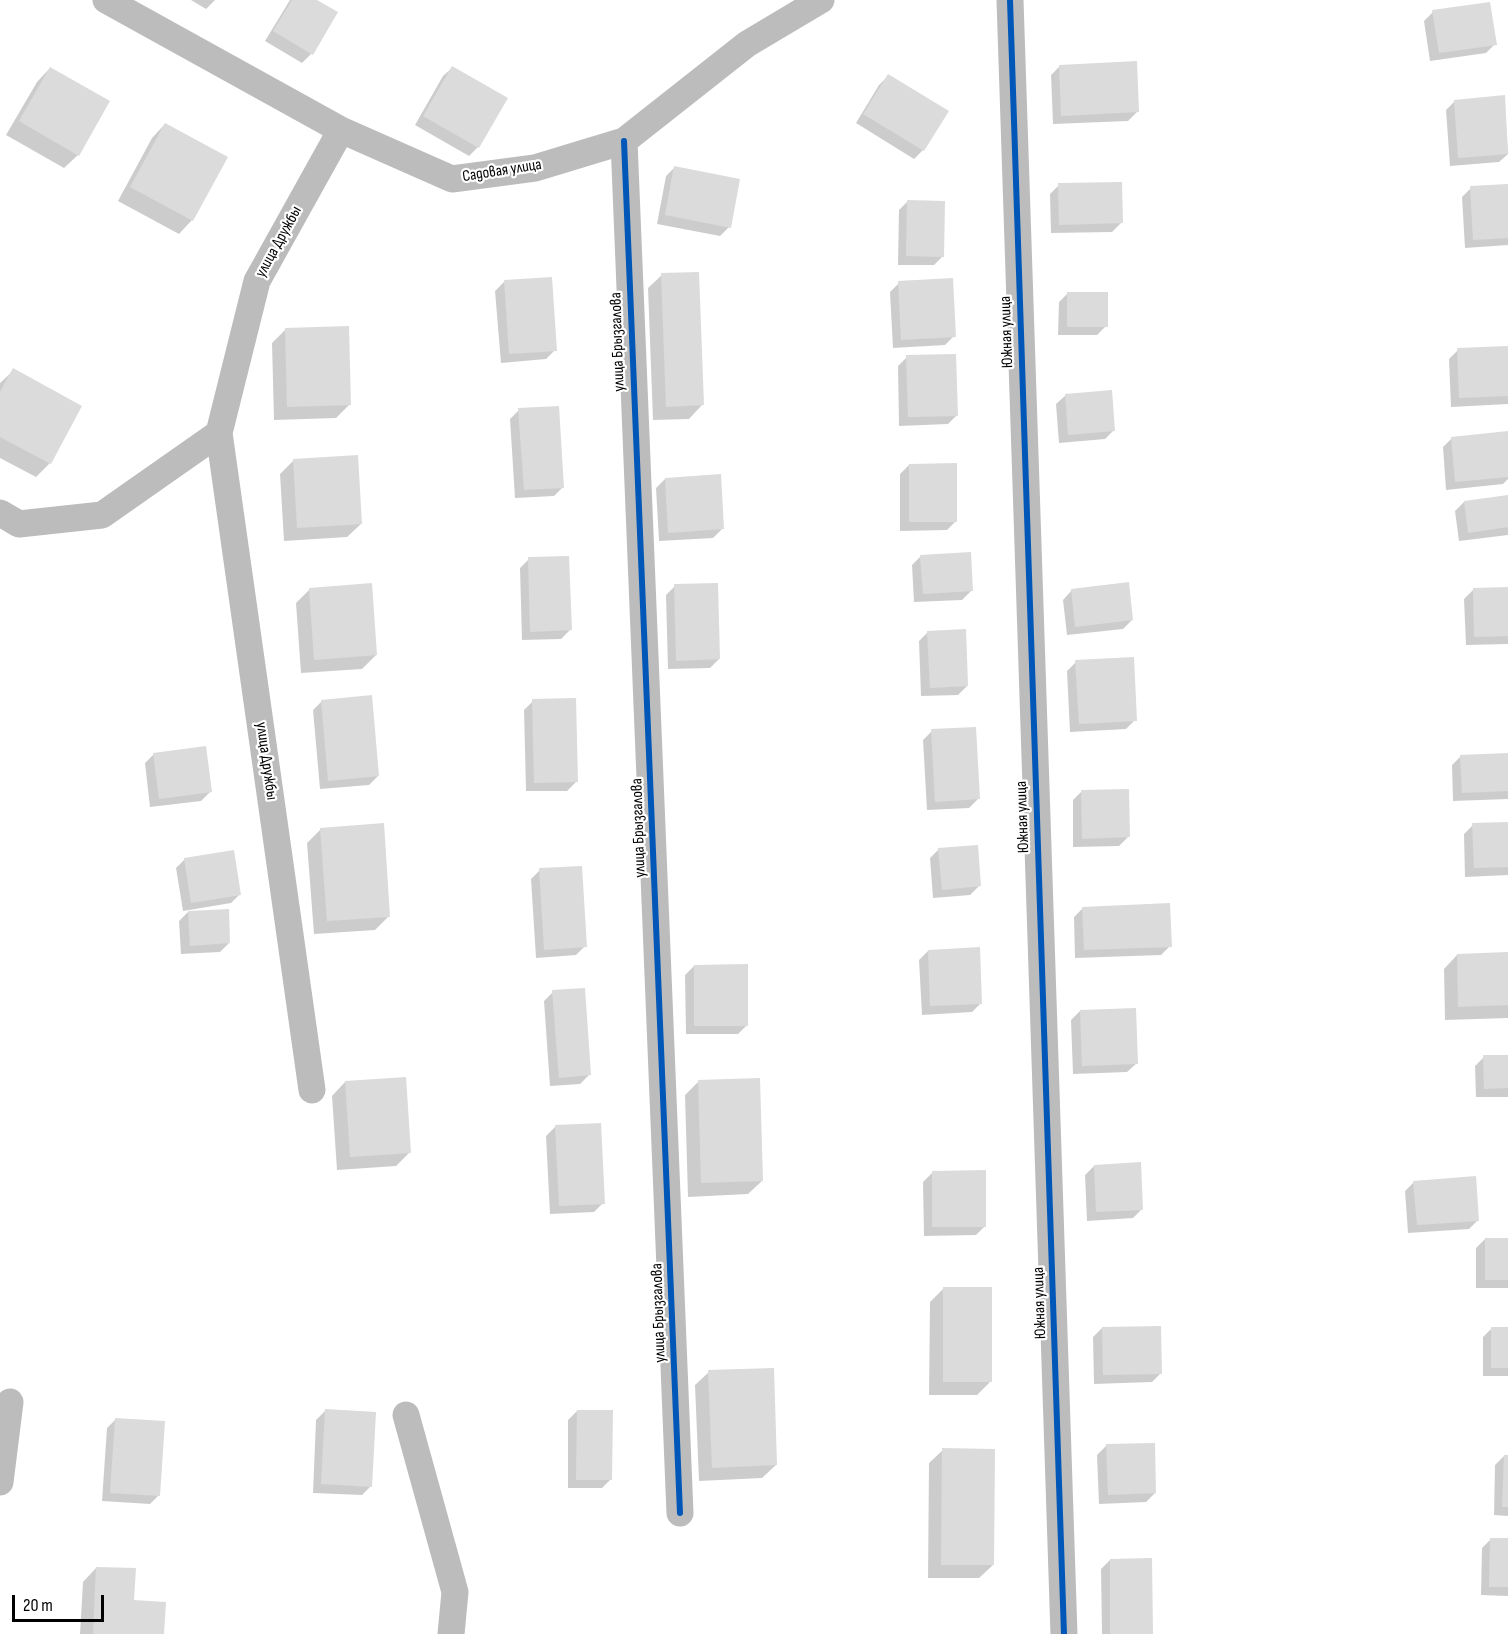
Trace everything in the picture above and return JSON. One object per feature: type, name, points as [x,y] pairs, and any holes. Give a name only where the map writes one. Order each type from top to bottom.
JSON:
[{"type":"street","name":"Садовая улица","points":[[106,0],[341,130],[452,179],[536,168],[624,141],[747,44],[821,0]]},
{"type":"street","name":"Южная улица","points":[[1010,0],[1064,1634]]},
{"type":"street","name":"улица Дружбы","points":[[312,1090],[219,433],[257,281],[341,130]]},
{"type":"street","name":"улица Брызгалова","points":[[624,141],[680,1513]]},
{"type":"street","points":[[0,513],[19,524],[102,515],[219,433]]},
{"type":"street","points":[[0,1482],[10,1402]]},
{"type":"street","points":[[406,1415],[455,1592],[452,1634]]},
{"type":"building","points":[[292,0],[317,0],[338,12],[313,55],[273,31]]},
{"type":"building","points":[[1490,2],[1497,45],[1439,53],[1432,10]]},
{"type":"building","points":[[1137,61],[1139,112],[1061,116],[1059,65]]},
{"type":"building","points":[[452,66],[508,98],[479,148],[423,116]]},
{"type":"building","points":[[50,67],[110,101],[79,156],[19,121]]},
{"type":"building","points":[[888,74],[949,111],[924,151],[863,114]]},
{"type":"building","points":[[1505,95],[1508,154],[1458,158],[1454,100]]},
{"type":"building","points":[[165,123],[228,157],[193,221],[130,187]]},
{"type":"building","points":[[674,166],[740,179],[731,228],[665,215]]},
{"type":"building","points":[[1122,182],[1123,223],[1059,225],[1058,183]]},
{"type":"building","points":[[1508,184],[1508,238],[1473,240],[1470,186]]},
{"type":"building","points":[[907,200],[945,201],[944,257],[906,256]]},
{"type":"building","points":[[699,272],[704,405],[666,407],[661,273]]},
{"type":"building","points":[[552,277],[557,351],[509,354],[504,280]]},
{"type":"building","points":[[953,278],[956,337],[901,340],[898,281]]},
{"type":"building","points":[[1067,292],[1108,292],[1108,327],[1067,327]]},
{"type":"building","points":[[349,326],[351,405],[287,407],[285,328]]},
{"type":"building","points":[[1508,346],[1508,396],[1459,398],[1457,348]]},
{"type":"building","points":[[956,354],[958,416],[908,417],[906,355]]},
{"type":"building","points":[[13,368],[82,406],[51,464],[0,437],[0,392]]},
{"type":"building","points":[[1112,390],[1115,431],[1068,435],[1065,394]]},
{"type":"building","points":[[559,406],[564,488],[524,490],[518,408]]},
{"type":"building","points":[[1508,431],[1508,477],[1455,482],[1451,437]]},
{"type":"building","points":[[358,455],[362,524],[297,528],[293,459]]},
{"type":"building","points":[[957,463],[957,522],[909,522],[909,464]]},
{"type":"building","points":[[721,474],[724,529],[668,533],[665,478]]},
{"type":"building","points":[[1508,495],[1508,527],[1468,533],[1464,501]]},
{"type":"building","points":[[971,552],[973,591],[923,594],[920,555]]},
{"type":"building","points":[[569,556],[572,630],[530,632],[528,557]]},
{"type":"building","points":[[1129,582],[1133,620],[1075,627],[1071,589]]},
{"type":"building","points":[[372,583],[377,655],[314,660],[309,588]]},
{"type":"building","points":[[718,583],[720,659],[676,661],[674,584]]},
{"type":"building","points":[[1508,587],[1508,636],[1474,637],[1473,588]]},
{"type":"building","points":[[966,629],[968,686],[930,688],[927,631]]},
{"type":"building","points":[[1134,657],[1137,721],[1079,724],[1075,660]]},
{"type":"building","points":[[372,695],[379,776],[328,781],[321,700]]},
{"type":"building","points":[[576,698],[578,782],[534,783],[532,699]]},
{"type":"building","points":[[976,727],[980,799],[935,802],[931,729]]},
{"type":"building","points":[[206,746],[212,792],[159,799],[153,753]]},
{"type":"building","points":[[1508,753],[1508,791],[1462,793],[1460,755]]},
{"type":"building","points":[[1129,789],[1130,837],[1082,839],[1081,790]]},
{"type":"building","points":[[1508,822],[1508,867],[1474,868],[1472,823]]},
{"type":"building","points":[[384,823],[390,917],[327,921],[320,828]]},
{"type":"building","points":[[978,845],[981,886],[942,890],[938,848]]},
{"type":"building","points":[[234,850],[241,895],[191,903],[184,858]]},
{"type":"building","points":[[582,866],[587,947],[544,950],[539,868]]},
{"type":"building","points":[[1170,903],[1172,947],[1084,950],[1082,907]]},
{"type":"building","points":[[229,909],[230,943],[190,946],[188,911]]},
{"type":"building","points":[[980,947],[982,1004],[930,1006],[928,950]]},
{"type":"building","points":[[1508,952],[1508,1005],[1458,1007],[1457,954]]},
{"type":"building","points":[[748,964],[748,1026],[694,1026],[694,965]]},
{"type":"building","points":[[585,988],[591,1075],[559,1078],[552,990]]},
{"type":"building","points":[[1136,1008],[1138,1064],[1082,1066],[1080,1010]]},
{"type":"building","points":[[1483,1055],[1508,1055],[1508,1088],[1484,1089]]},
{"type":"building","points":[[406,1077],[411,1153],[350,1157],[345,1081]]},
{"type":"building","points":[[760,1078],[763,1181],[701,1183],[698,1080]]},
{"type":"building","points":[[601,1123],[605,1204],[559,1206],[555,1125]]},
{"type":"building","points":[[1141,1162],[1143,1210],[1096,1212],[1094,1165]]},
{"type":"building","points":[[986,1170],[986,1227],[932,1227],[932,1171]]},
{"type":"building","points":[[1476,1176],[1479,1221],[1417,1225],[1413,1181]]},
{"type":"building","points":[[1485,1238],[1508,1238],[1508,1280],[1485,1280]]},
{"type":"building","points":[[943,1287],[992,1287],[992,1382],[943,1382]]},
{"type":"building","points":[[1161,1326],[1162,1374],[1103,1375],[1102,1327]]},
{"type":"building","points":[[1491,1327],[1508,1327],[1508,1368],[1491,1368]]},
{"type":"building","points":[[774,1368],[777,1465],[712,1468],[708,1370]]},
{"type":"building","points":[[325,1409],[376,1412],[372,1487],[321,1484]]},
{"type":"building","points":[[577,1410],[613,1410],[612,1480],[576,1480]]},
{"type":"building","points":[[115,1418],[165,1421],[160,1496],[110,1493]]},
{"type":"building","points":[[1155,1443],[1156,1493],[1108,1495],[1106,1444]]},
{"type":"building","points":[[942,1448],[995,1449],[994,1565],[941,1565]]},
{"type":"building","points":[[1504,1455],[1508,1455],[1508,1507],[1502,1507]]},
{"type":"building","points":[[1490,1538],[1508,1538],[1508,1587],[1489,1587]]},
{"type":"building","points":[[1152,1558],[1153,1634],[1110,1634],[1110,1559]]},
{"type":"building","points":[[96,1567],[136,1568],[134,1600],[166,1602],[164,1634],[93,1634]]},
{"type":"cycle path","points":[[1010,0],[1064,1634]]},
{"type":"cycle path","points":[[624,141],[680,1513]]}]
